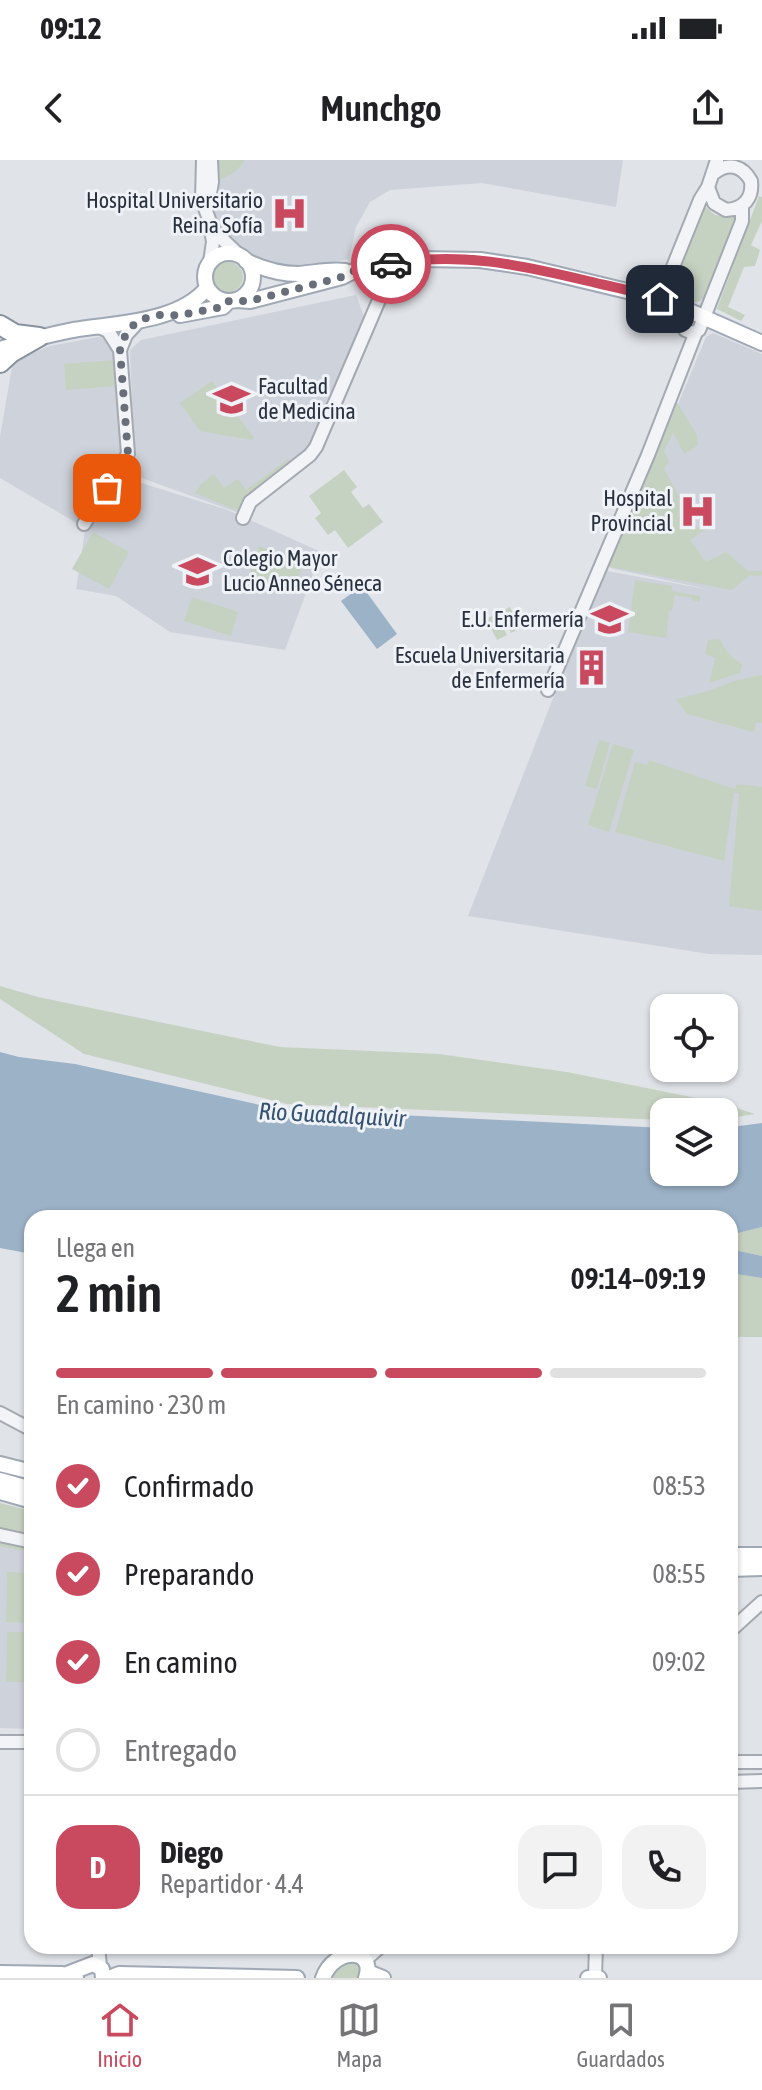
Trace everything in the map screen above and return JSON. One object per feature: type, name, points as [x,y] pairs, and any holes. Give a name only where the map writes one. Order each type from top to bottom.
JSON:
[{"type":"highway","points":[[0,325],[9,332],[39,337]]},
{"type":"highway","points":[[0,363],[39,337]]},
{"type":"main road","points":[[354,271],[342,277],[250,301],[216,298],[207,288],[205,275],[210,262],[224,254],[232,254],[263,269],[297,274],[354,271],[420,259],[480,260],[527,267],[660,299],[762,343]]},
{"type":"main road","points":[[164,315],[175,316],[223,307],[249,291],[251,268],[243,259]]},
{"type":"main road","points":[[0,349],[39,337],[164,315],[198,300],[207,288]]},
{"type":"main road","points":[[0,1464],[24,1470]]},
{"type":"main road","points":[[0,1480],[24,1487]]},
{"type":"main road","points":[[0,1492],[24,1499]]},
{"type":"main road","points":[[738,1555],[762,1555]]},
{"type":"main road","points":[[738,1569],[762,1568]]},
{"type":"main road","points":[[323,1978],[340,1954]]},
{"type":"main road","points":[[354,1954],[359,1956],[366,1970],[383,1978]]},
{"type":"main road","points":[[0,1973],[297,1978]]},
{"type":"street","points":[[203,160],[201,192],[213,242],[210,262]]},
{"type":"street","points":[[211,160],[208,217],[215,232],[243,259]]},
{"type":"street","points":[[739,164],[757,187],[742,206],[732,210],[717,206],[710,198],[708,187],[715,166],[739,164]]},
{"type":"street","points":[[660,299],[708,187]]},
{"type":"street","points":[[548,690],[704,318],[742,221],[742,206]]},
{"type":"street","points":[[243,518],[250,502],[316,447],[388,279],[388,265]]},
{"type":"street","points":[[676,305],[683,327],[689,332],[696,332]]},
{"type":"street","points":[[84,524],[128,454],[120,350],[126,335],[141,319]]},
{"type":"street","points":[[97,326],[108,331],[120,350]]},
{"type":"street","points":[[0,1413],[24,1426]]},
{"type":"street","points":[[0,1535],[24,1540]]},
{"type":"street","points":[[738,1624],[762,1602]]},
{"type":"street","points":[[0,1742],[24,1742]]},
{"type":"street","points":[[738,1762],[762,1762]]},
{"type":"street","points":[[738,1782],[762,1781]]},
{"type":"street","points":[[594,1978],[596,1954]]},
{"type":"shaded area","name":"Hospital Universitario Reina Sofía","points":[[214,160],[623,160],[616,207],[482,183],[390,190],[370,202],[356,227],[349,259],[310,267],[277,266],[252,257],[221,230],[215,219],[213,202]]},
{"type":"shaded area","name":"Facultad de Medicina","points":[[356,295],[366,322],[310,448],[245,497],[239,513],[125,472],[134,456],[130,350],[141,340]]},
{"type":"shaded area","points":[[713,333],[762,354],[762,955],[709,954],[468,916],[552,701],[607,571],[711,590],[610,568],[706,337]]},
{"type":"shaded area","points":[[103,336],[115,352],[123,455],[80,525],[0,478],[0,437],[13,361],[50,346]]},
{"type":"shaded area","name":"Colegio Mayor Lucio Anneo Séneca","points":[[122,477],[228,510],[321,552],[285,650],[170,632],[116,596],[76,589],[85,531]]},
{"type":"shaded area","points":[[0,1544],[24,1552],[24,1729],[0,1728]]},
{"type":"green space","points":[[216,160],[245,160],[236,171],[213,184]]},
{"type":"green space","points":[[759,196],[762,197],[762,221],[751,245],[760,250],[755,266],[744,267],[728,307],[745,315],[741,321],[717,309]]},
{"type":"green space","points":[[703,205],[715,215],[735,217],[707,295],[700,301],[689,302],[677,298],[671,285]]},
{"type":"green space","points":[[228,262],[239,266],[243,277],[239,288],[228,292],[217,288],[213,277],[217,266]]},
{"type":"green space","points":[[113,360],[115,386],[66,390],[64,364]]},
{"type":"green space","points":[[212,381],[254,438],[252,440],[200,431],[180,403]]},
{"type":"green space","points":[[676,401],[697,435],[698,445],[684,454],[673,433],[664,451],[669,462],[664,469],[696,528],[706,525],[708,528],[690,540],[706,562],[726,552],[748,571],[762,571],[762,576],[750,575],[732,590],[605,566]]},
{"type":"green space","points":[[288,459],[290,462],[248,495],[236,510],[195,493],[214,474],[224,488],[238,479],[246,490]]},
{"type":"green space","points":[[344,470],[357,487],[351,492],[363,508],[369,504],[383,522],[348,548],[335,530],[328,535],[315,518],[321,513],[309,496]]},
{"type":"green space","points":[[93,532],[129,552],[109,589],[72,569]]},
{"type":"green space","points":[[259,546],[304,561],[293,594],[248,580]]},
{"type":"green space","points":[[635,580],[672,586],[672,591],[700,596],[700,602],[675,595],[672,611],[669,611],[666,638],[628,632]]},
{"type":"green space","points":[[192,597],[238,612],[231,636],[184,621]]},
{"type":"green space","points":[[510,607],[521,628],[511,633],[500,612]]},
{"type":"green space","points":[[496,614],[507,635],[497,640],[486,619]]},
{"type":"green space","points":[[719,639],[728,653],[742,665],[740,673],[709,683],[715,658],[705,654],[708,640]]},
{"type":"green space","points":[[762,675],[762,723],[756,723],[754,732],[687,714],[676,699],[734,681]]},
{"type":"green space","points":[[599,740],[610,743],[597,789],[585,786]]},
{"type":"green space","points":[[613,744],[634,750],[609,832],[588,825]]},
{"type":"green space","points":[[649,760],[735,789],[737,784],[762,787],[762,911],[729,906],[739,793],[734,793],[724,861],[615,832],[635,762],[647,765]]},
{"type":"green space","points":[[0,986],[38,997],[280,1047],[439,1054],[567,1072],[696,1098],[650,1098],[650,1119],[287,1104],[84,1054],[0,999]]},
{"type":"green space","points":[[738,1108],[755,1114],[738,1117]]},
{"type":"green space","points":[[762,1227],[762,1256],[738,1251],[738,1233]]},
{"type":"green space","points":[[738,1274],[762,1278],[762,1337],[738,1337]]},
{"type":"green space","points":[[0,1503],[24,1509],[24,1551],[0,1546]]},
{"type":"green space","points":[[7,1572],[24,1573],[24,1623],[6,1622]]},
{"type":"green space","points":[[7,1632],[24,1632],[24,1682],[6,1682]]},
{"type":"green space","points":[[352,1961],[360,1967],[360,1978],[328,1978],[340,1964]]},
{"type":"water","points":[[362,586],[397,634],[377,649],[341,601]]},
{"type":"water","name":"Río Guadalquivir","points":[[0,1052],[75,1064],[278,1109],[650,1127],[650,1186],[738,1186],[738,1126],[762,1123],[762,1227],[738,1233],[738,1210],[24,1210],[24,1252],[0,1248]]},
{"type":"water","points":[[738,1251],[762,1256],[762,1278],[738,1274]]},
{"type":"way so far","points":[[107,488],[128,454],[120,350],[126,335],[141,319],[223,307],[229,301],[250,301],[342,277],[354,271],[391,264]]},
{"type":"place","name":"Hospital Universitario Reina Sofía","points":[[289,213]]},
{"type":"place","name":"Facultad de Medicina","points":[[232,399]]},
{"type":"place","name":"Hospital Provincial","points":[[698,511]]},
{"type":"place","name":"Colegio Mayor Lucio Anneo Séneca","points":[[197,571]]},
{"type":"place","name":"E.U. Enfermería","points":[[610,619]]},
{"type":"place","name":"Escuela Universitaria de Enfermería","points":[[591,668]]},
{"type":"route","points":[[391,264],[420,259],[480,260],[527,267],[660,299]]}]
